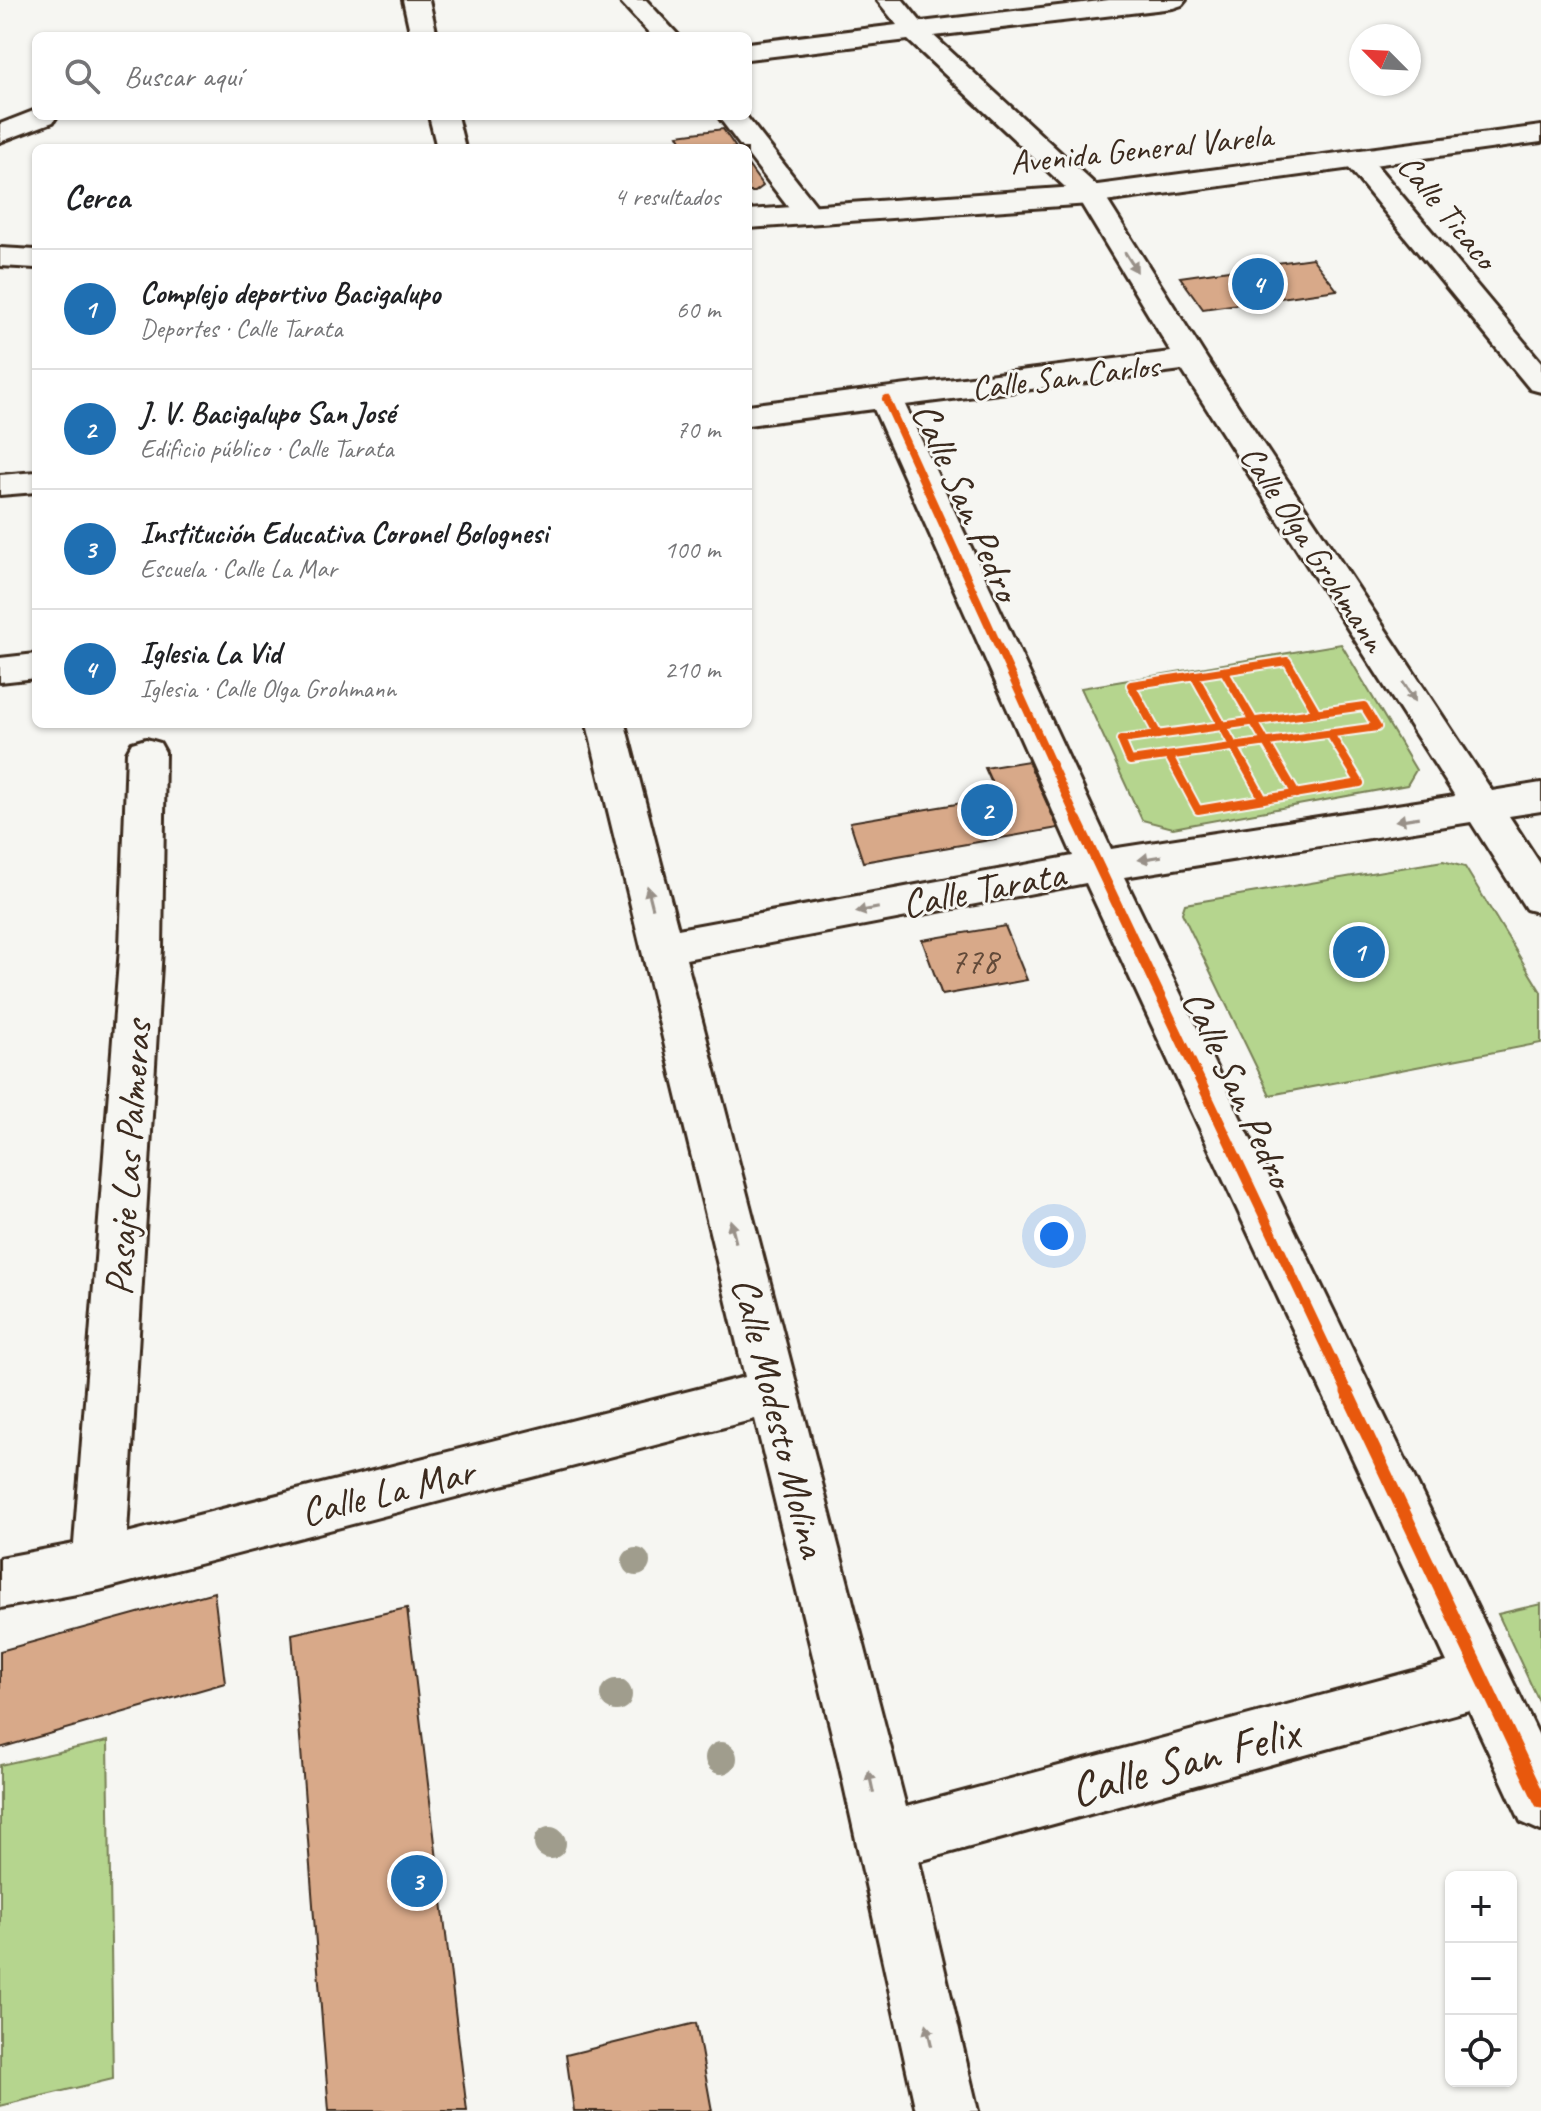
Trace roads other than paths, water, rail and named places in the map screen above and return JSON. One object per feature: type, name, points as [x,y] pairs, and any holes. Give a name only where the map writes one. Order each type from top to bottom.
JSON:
[{"type":"street","points":[[416,0],[423,32]]},
{"type":"street","points":[[632,0],[662,32]]},
{"type":"street","name":"Calle Olga Grohmann","points":[[890,0],[916,33],[1090,195],[1191,359],[1541,898]]},
{"type":"street","points":[[752,51],[1173,0]]},
{"type":"street","points":[[0,134],[33,120]]},
{"type":"street","points":[[444,120],[450,144]]},
{"type":"street","points":[[735,120],[808,214]]},
{"type":"street","name":"Avenida General Varela","points":[[752,219],[1090,195],[1541,134]]},
{"type":"street","name":"Calle Ticaco","points":[[1358,161],[1541,382]]},
{"type":"street","points":[[0,257],[32,259]]},
{"type":"street","name":"Calle San Carlos","points":[[752,415],[1191,359]]},
{"type":"street","name":"Calle San Pedro","points":[[886,399],[1098,866],[1541,1802]]},
{"type":"street","points":[[0,485],[32,482]]},
{"type":"street","points":[[0,670],[32,666]]},
{"type":"street","name":"Calle Modesto Molina","points":[[607,728],[867,1763],[947,2111]]},
{"type":"street","name":"Pasaje Las Palmeras","points":[[99,1565],[141,948],[146,752]]},
{"type":"street","name":"Calle Tarata","points":[[663,948],[1098,866],[1541,797]]},
{"type":"street","name":"Calle La Mar","points":[[0,1583],[99,1565],[773,1392]]},
{"type":"street","name":"Calle San Felix","points":[[883,1842],[1485,1679]]},
{"type":"place","name":"Iglesia La Vid","points":[[1258,284]]},
{"type":"place","name":"J. V. Bacigalupo San José","points":[[987,810]]},
{"type":"place","name":"Complejo deportivo Bacigalupo","points":[[1359,952]]},
{"type":"place","name":"Institución Educativa Coronel Bolognesi","points":[[417,1881]]}]
